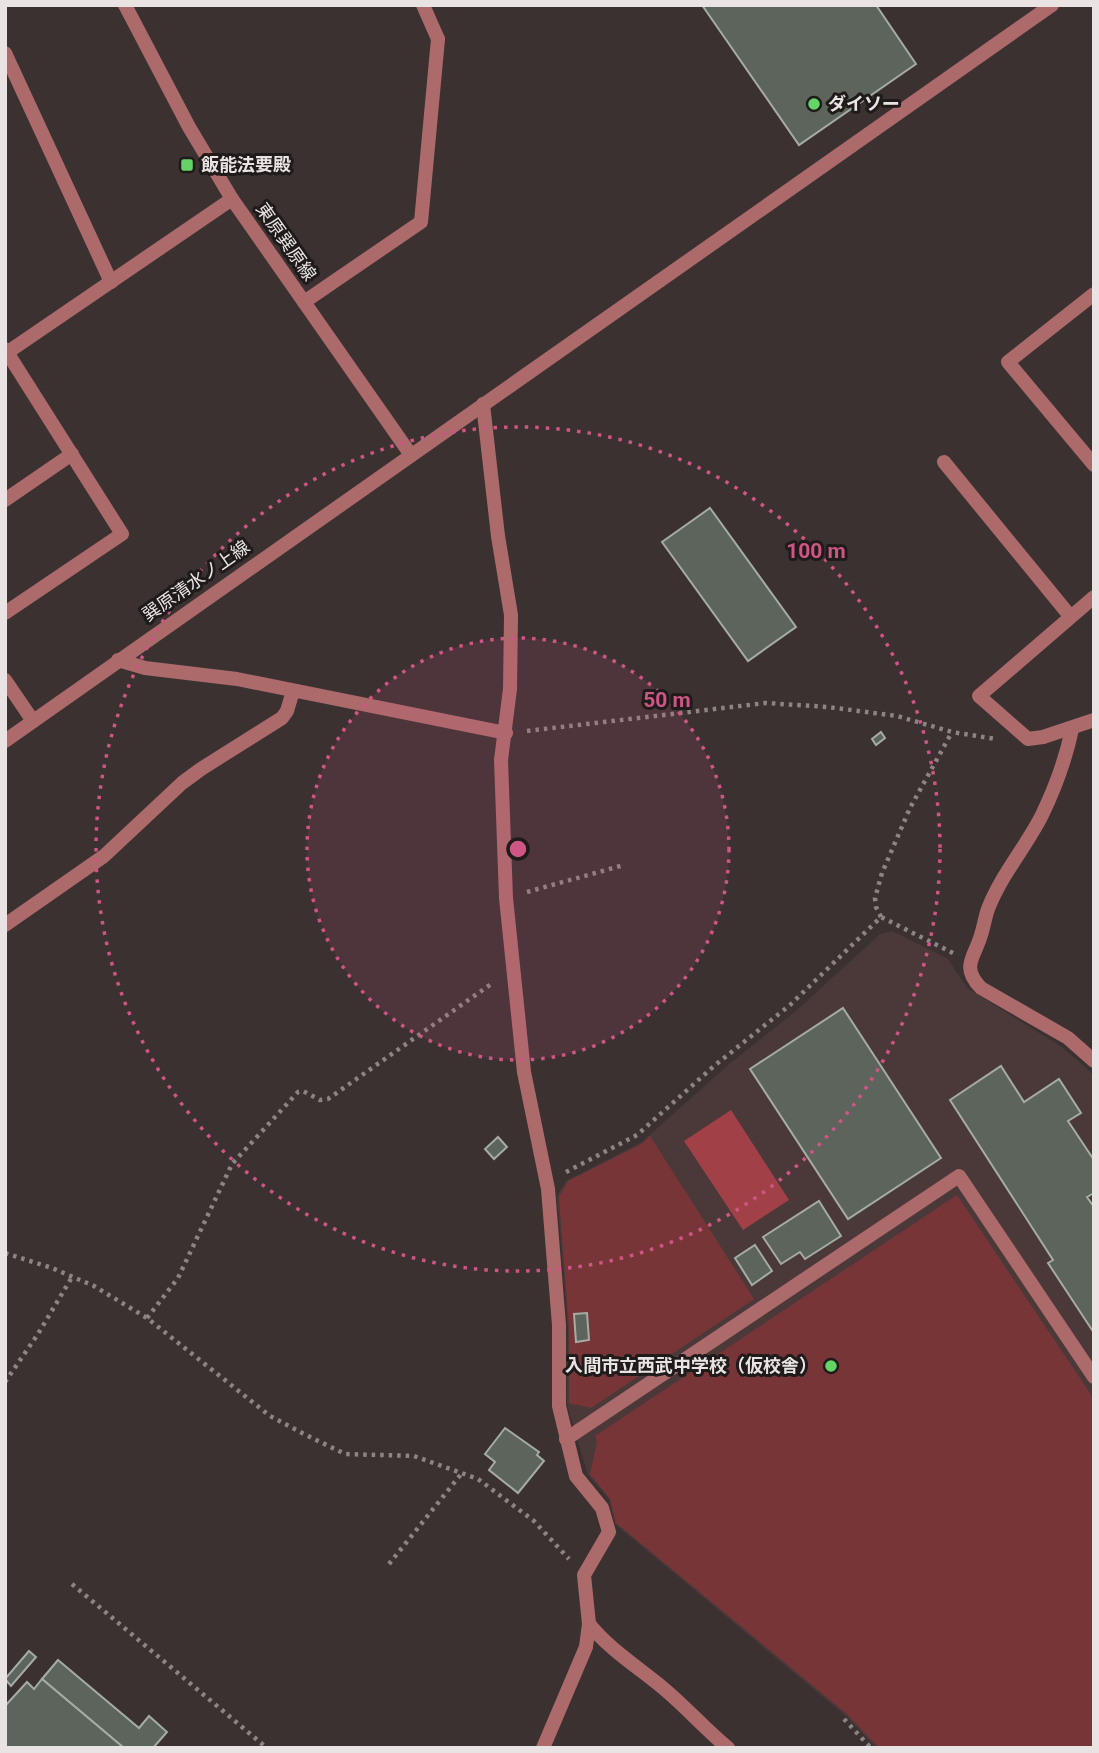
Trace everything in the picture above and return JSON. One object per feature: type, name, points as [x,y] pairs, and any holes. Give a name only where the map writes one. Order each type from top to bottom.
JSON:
[{"type":"street","name":"東原巽原線","points":[[125,5],[189,127],[232,199],[411,455]]},
{"type":"street","points":[[304,302],[421,222],[438,39],[423,5]]},
{"type":"street","name":"巽原清水ノ上線","points":[[5,741],[1052,5]]},
{"type":"street","points":[[5,53],[111,282]]},
{"type":"street","points":[[5,613],[122,534],[6,352],[232,199]]},
{"type":"street","points":[[1094,294],[1008,362],[1094,466]]},
{"type":"street","points":[[483,404],[498,536],[511,615],[510,689],[506,733],[500,760],[506,898],[524,1072],[548,1189],[559,1325],[559,1406],[576,1476],[602,1508],[609,1532],[584,1575],[589,1624],[586,1647],[543,1748]]},
{"type":"street","points":[[5,500],[72,454]]},
{"type":"street","points":[[944,462],[1070,616]]},
{"type":"street","points":[[1094,597],[979,696],[1028,739],[1072,729],[1094,720]]},
{"type":"street","points":[[118,660],[145,668],[237,679],[506,733]]},
{"type":"street","points":[[5,680],[33,721]]},
{"type":"street","points":[[5,925],[104,856],[201,769],[282,719],[293,691]]},
{"type":"street","points":[[1072,729],[1064,760],[1041,815],[987,910],[981,938],[969,961],[974,980],[981,988],[1068,1038],[1094,1061]]},
{"type":"street","points":[[566,1439],[959,1176],[1094,1377]]},
{"type":"street","points":[[589,1624],[603,1642],[665,1689],[728,1748]]},
{"type":"path","points":[[506,733],[766,704],[828,707],[897,716],[952,732],[1005,740],[1028,739]]},
{"type":"path","points":[[952,732],[909,808],[875,898],[881,917],[969,961]]},
{"type":"path","points":[[506,898],[624,865]]},
{"type":"path","points":[[548,1189],[559,1176],[637,1135],[714,1066],[790,1005],[881,917]]},
{"type":"path","points":[[147,1318],[178,1278],[232,1164],[298,1092],[303,1091],[320,1100],[328,1099],[464,1002],[503,976],[514,972]]},
{"type":"path","points":[[5,1254],[52,1268],[94,1286],[147,1318],[270,1416],[345,1454],[414,1456],[478,1479],[534,1521],[584,1575]]},
{"type":"path","points":[[5,1382],[72,1277]]},
{"type":"path","points":[[388,1564],[461,1473]]},
{"type":"path","points":[[72,1584],[267,1748]]},
{"type":"path","points":[[844,1720],[871,1748]]},
{"type":"shaded area","name":"入間市立西武中学校（仮校舎）","points":[[892,931],[948,959],[967,988],[1062,1047],[1094,1075],[1094,1748],[876,1748],[846,1716],[615,1524],[609,1499],[588,1475],[567,1404],[568,1329],[557,1196],[566,1181],[642,1142],[728,1065],[796,1011],[880,934]]},
{"type":"shaded area","points":[[731,1110],[789,1200],[743,1230],[684,1141]]},
{"type":"shaded area","points":[[650,1136],[754,1299],[591,1408],[569,1403],[569,1328],[559,1197],[568,1181],[643,1143]]},
{"type":"shaded area","points":[[957,1195],[1094,1399],[1094,1748],[879,1748],[847,1714],[616,1523],[610,1499],[590,1474],[597,1442],[595,1436]]},
{"type":"building","name":"ダイソー","points":[[702,5],[876,5],[916,64],[799,145]]},
{"type":"building","points":[[710,508],[796,627],[748,661],[662,542]]},
{"type":"building","points":[[881,732],[885,738],[876,745],[872,739]]},
{"type":"building","points":[[843,1008],[941,1158],[848,1219],[750,1069]]},
{"type":"building","points":[[1001,1066],[1024,1102],[1059,1079],[1081,1113],[1068,1121],[1094,1160],[1094,1193],[1087,1197],[1094,1207],[1094,1333],[1048,1263],[1053,1260],[950,1100]]},
{"type":"building","points":[[498,1137],[507,1147],[494,1159],[485,1149]]},
{"type":"building","points":[[819,1201],[841,1236],[805,1259],[800,1252],[781,1264],[763,1237]]},
{"type":"building","points":[[755,1245],[772,1271],[752,1285],[735,1258]]},
{"type":"building","points":[[587,1313],[589,1340],[576,1342],[574,1314]]},
{"type":"building","points":[[505,1428],[539,1452],[537,1455],[544,1461],[518,1493],[489,1470],[495,1462],[485,1454]]},
{"type":"building","points":[[29,1651],[36,1657],[11,1686],[5,1679]]},
{"type":"building","points":[[58,1660],[139,1728],[149,1716],[167,1732],[153,1748],[124,1748],[42,1679]]},
{"type":"building","points":[[42,1679],[124,1748],[5,1748],[5,1706],[27,1682],[34,1689]]},
{"type":"place","name":"ダイソー","points":[[814,104]]},
{"type":"place","name":"飯能法要殿","points":[[187,165]]},
{"type":"place","name":"入間市立西武中学校（仮校舎）","points":[[831,1366]]}]
